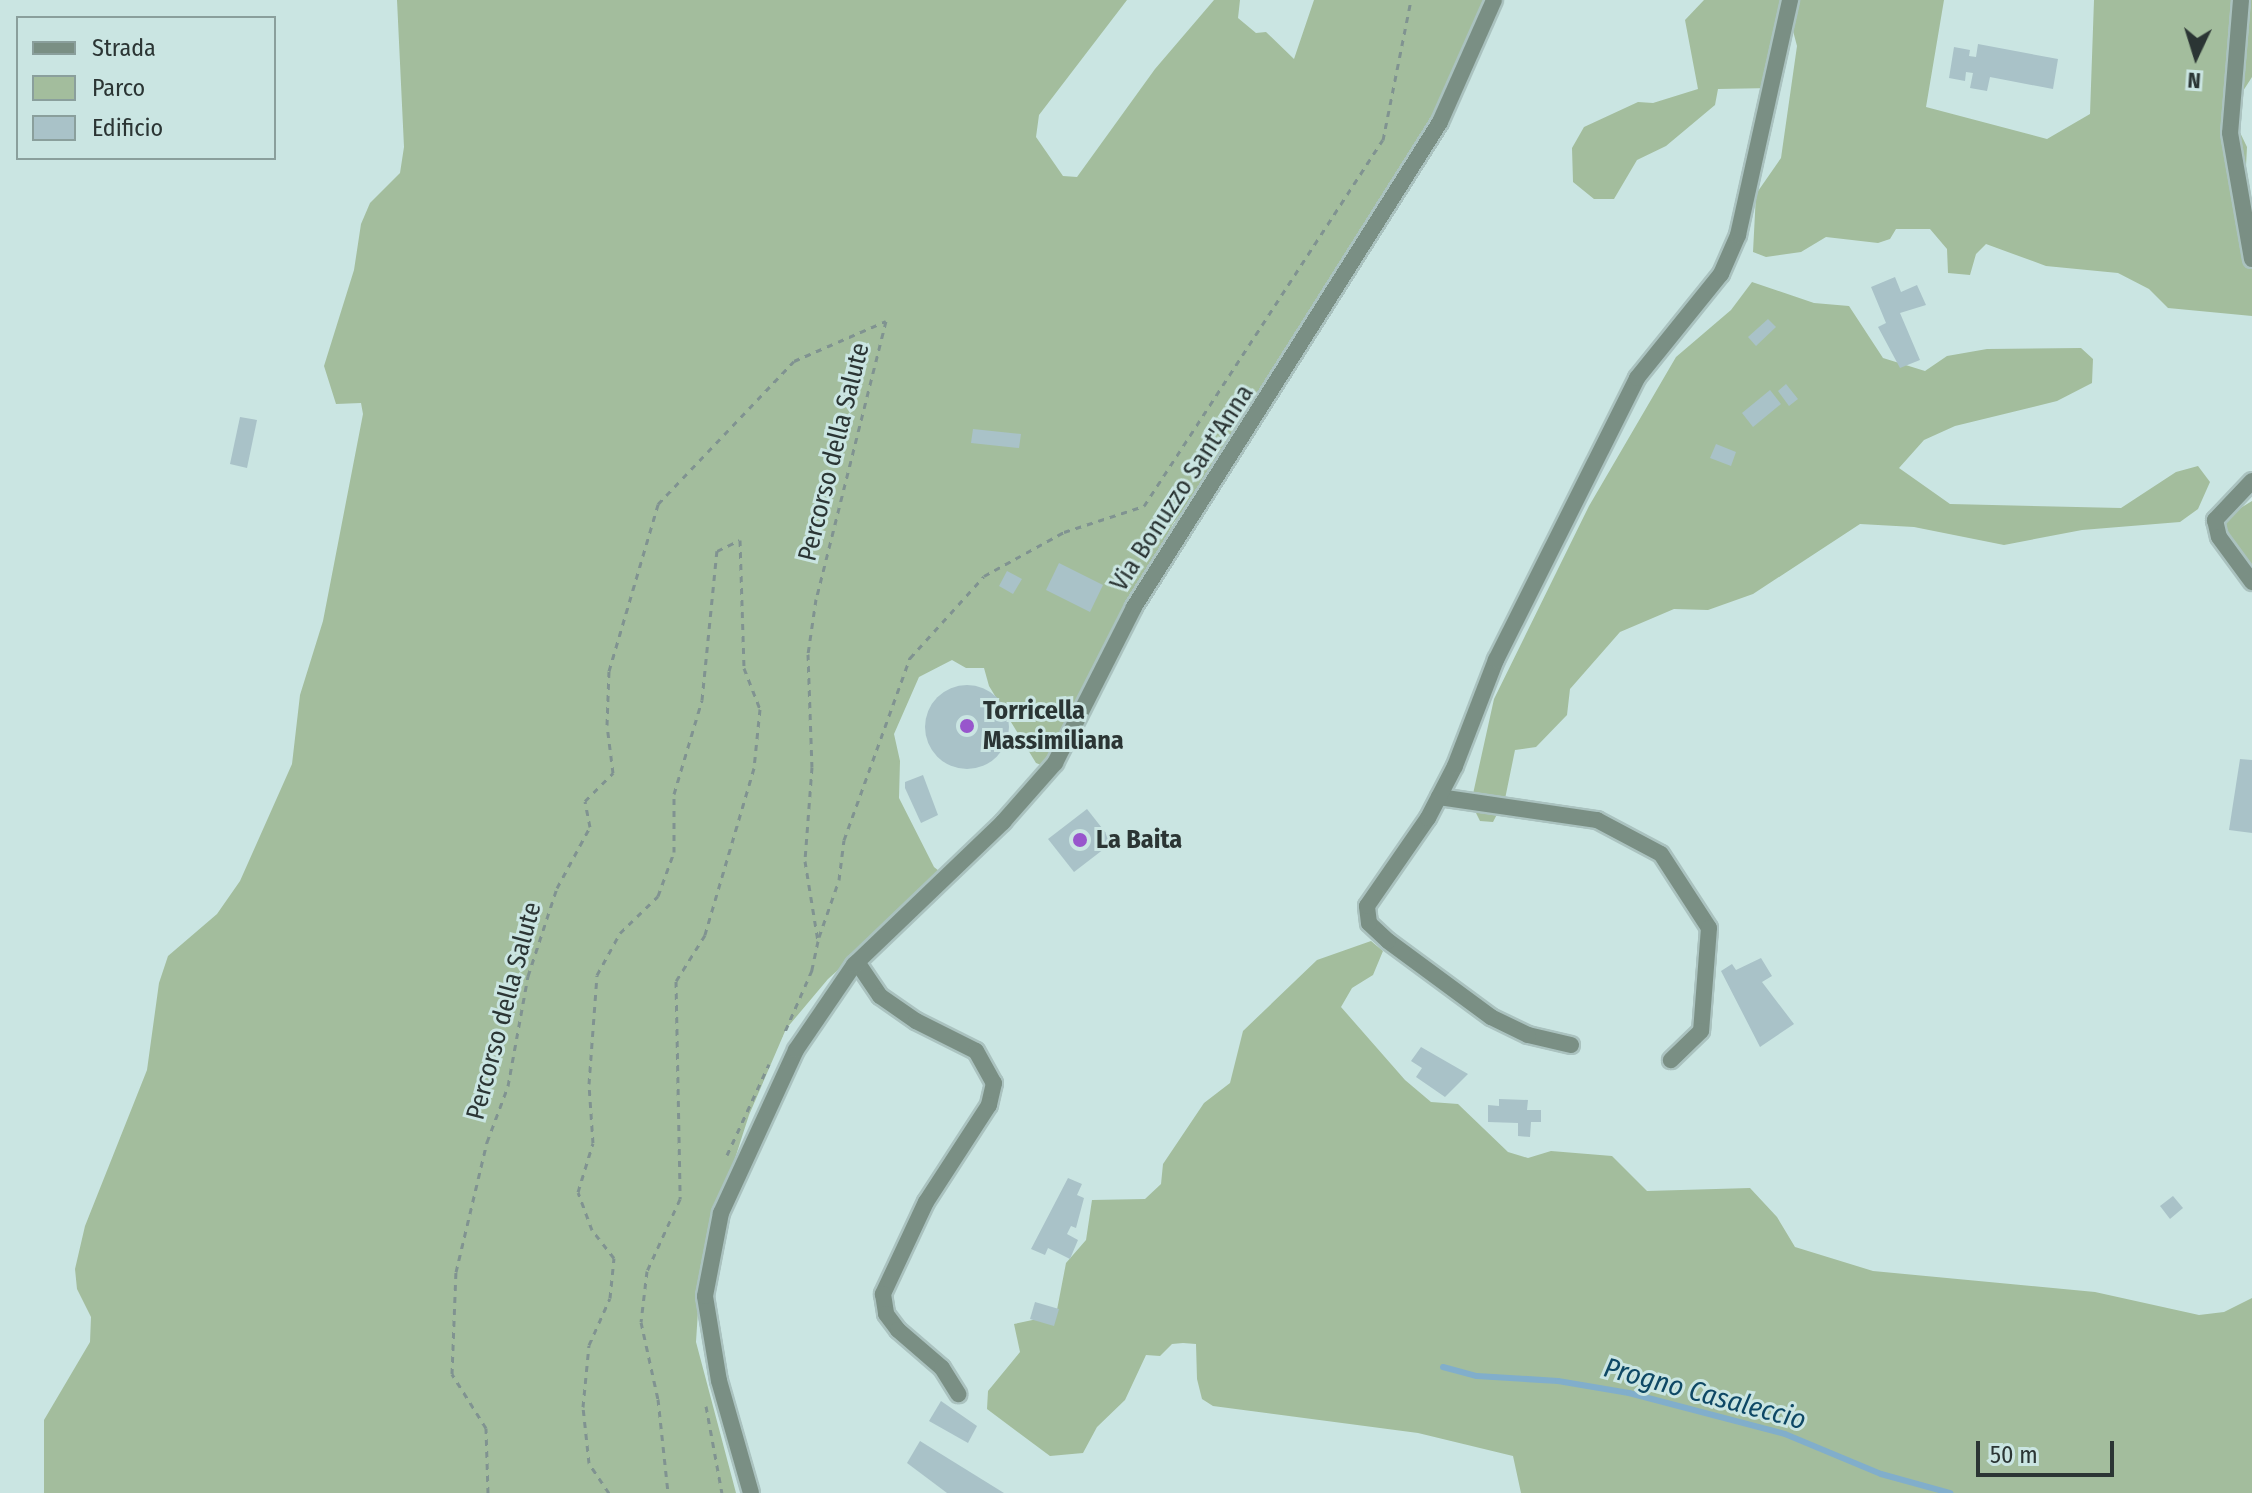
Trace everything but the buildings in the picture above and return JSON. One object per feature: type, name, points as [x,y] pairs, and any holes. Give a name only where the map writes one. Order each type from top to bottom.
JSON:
[{"type":"street","name":"Via Bonuzzo Sant'Anna","points":[[751,1493],[719,1381],[705,1296],[721,1213],[796,1050],[857,962],[1003,822],[1055,763],[1134,607],[1440,122],[1494,0]]},
{"type":"street","points":[[1571,1045],[1528,1035],[1491,1017],[1369,923],[1367,906],[1439,797],[1491,671],[1637,378],[1721,274],[1738,235],[1790,0]]},
{"type":"street","points":[[2241,0],[2230,133],[2252,259]]},
{"type":"street","points":[[2252,481],[2215,520],[2219,537],[2252,582]]},
{"type":"street","points":[[1439,797],[1597,820],[1661,854],[1709,928],[1701,1031],[1671,1060]]},
{"type":"street","points":[[857,962],[880,996],[916,1021],[976,1051],[994,1083],[989,1105],[926,1202],[883,1294],[886,1314],[898,1330],[942,1368],[958,1394]]},
{"type":"path","points":[[818,941],[839,880],[844,840],[910,658],[984,576],[1064,532],[1144,506],[1383,140],[1411,0]]},
{"type":"path","name":"Percorso della Salute","points":[[488,1493],[486,1428],[452,1374],[456,1272],[487,1142],[508,1086],[528,976],[557,888],[590,827],[585,801],[613,773],[609,671],[658,504],[794,361],[886,321],[828,542],[808,654],[812,767],[805,861],[818,941],[812,970],[793,1013]]},
{"type":"path","points":[[609,1493],[589,1463],[583,1407],[589,1345],[610,1298],[614,1258],[592,1230],[578,1192],[593,1143],[589,1084],[597,975],[620,933],[658,896],[674,852],[674,794],[702,700],[717,551],[740,540],[744,668],[760,709],[754,768],[705,935],[676,981],[680,1199],[647,1271],[641,1322],[658,1399],[668,1493]]},
{"type":"green space","points":[[397,0],[1127,0],[1039,115],[1036,137],[1063,176],[1077,177],[1155,69],[1214,0],[1240,0],[1238,18],[1256,33],[1266,32],[1294,59],[1314,0],[1485,0],[1452,87],[1275,383],[1173,524],[1046,767],[1036,763],[989,686],[984,668],[966,668],[952,660],[919,677],[894,734],[900,761],[899,798],[934,867],[944,875],[828,979],[786,1029],[749,1115],[701,1264],[696,1342],[736,1493],[44,1493],[44,1420],[90,1342],[91,1317],[77,1289],[75,1269],[85,1226],[147,1070],[159,983],[168,956],[217,914],[240,881],[292,764],[300,695],[323,621],[363,414],[361,403],[336,404],[324,366],[354,270],[361,224],[370,203],[400,173],[404,147]]},
{"type":"green space","points":[[1704,0],[1944,0],[1926,107],[2047,139],[2090,114],[2094,0],[2252,0],[2252,77],[2236,102],[2233,118],[2247,147],[2244,205],[2252,254],[2252,316],[2168,308],[2149,289],[2118,273],[2046,266],[1986,244],[1976,254],[1970,275],[1948,273],[1947,249],[1930,229],[1896,229],[1890,239],[1878,243],[1826,237],[1801,252],[1766,257],[1753,252],[1756,194],[1781,158],[1797,46],[1792,27],[1771,88],[1718,89],[1715,105],[1666,146],[1637,160],[1614,199],[1594,199],[1573,182],[1572,148],[1584,127],[1638,102],[1653,103],[1698,89],[1685,20]]},
{"type":"green space","points":[[1752,282],[1814,303],[1849,306],[1883,358],[1925,371],[1947,356],[1987,349],[2081,348],[2093,359],[2092,383],[2057,401],[1955,426],[1924,440],[1899,468],[1950,504],[2121,508],[2176,472],[2198,466],[2210,482],[2198,509],[2180,522],[2082,530],[2004,545],[1914,527],[1860,524],[1753,594],[1708,610],[1674,609],[1620,632],[1570,689],[1567,715],[1536,747],[1515,750],[1505,799],[1493,822],[1480,821],[1471,803],[1494,699],[1589,506],[1676,357],[1731,310]]},
{"type":"green space","points":[[2252,501],[2252,565],[2225,535],[2224,518]]},
{"type":"green space","points":[[1371,941],[1383,951],[1373,975],[1352,988],[1341,1007],[1405,1080],[1431,1102],[1458,1104],[1508,1152],[1528,1158],[1551,1151],[1612,1156],[1647,1191],[1750,1188],[1777,1217],[1795,1247],[1873,1271],[2095,1292],[2199,1315],[2224,1312],[2252,1298],[2252,1493],[1521,1493],[1513,1456],[1418,1433],[1213,1406],[1202,1399],[1197,1379],[1196,1344],[1183,1343],[1172,1344],[1160,1356],[1146,1355],[1125,1400],[1097,1427],[1083,1453],[1050,1456],[987,1409],[988,1391],[1020,1352],[1014,1324],[1056,1315],[1066,1263],[1086,1240],[1092,1200],[1145,1199],[1161,1184],[1163,1164],[1204,1103],[1230,1083],[1243,1031],[1317,960]]},
{"type":"waterway","name":"Progno Casaleccio","points":[[1443,1367],[1477,1376],[1558,1381],[1629,1393],[1785,1434],[1881,1474],[1950,1493]]},
{"type":"place","name":"Torricella Massimiliana","points":[[967,726]]},
{"type":"place","name":"La Baita","points":[[1080,840]]}]
